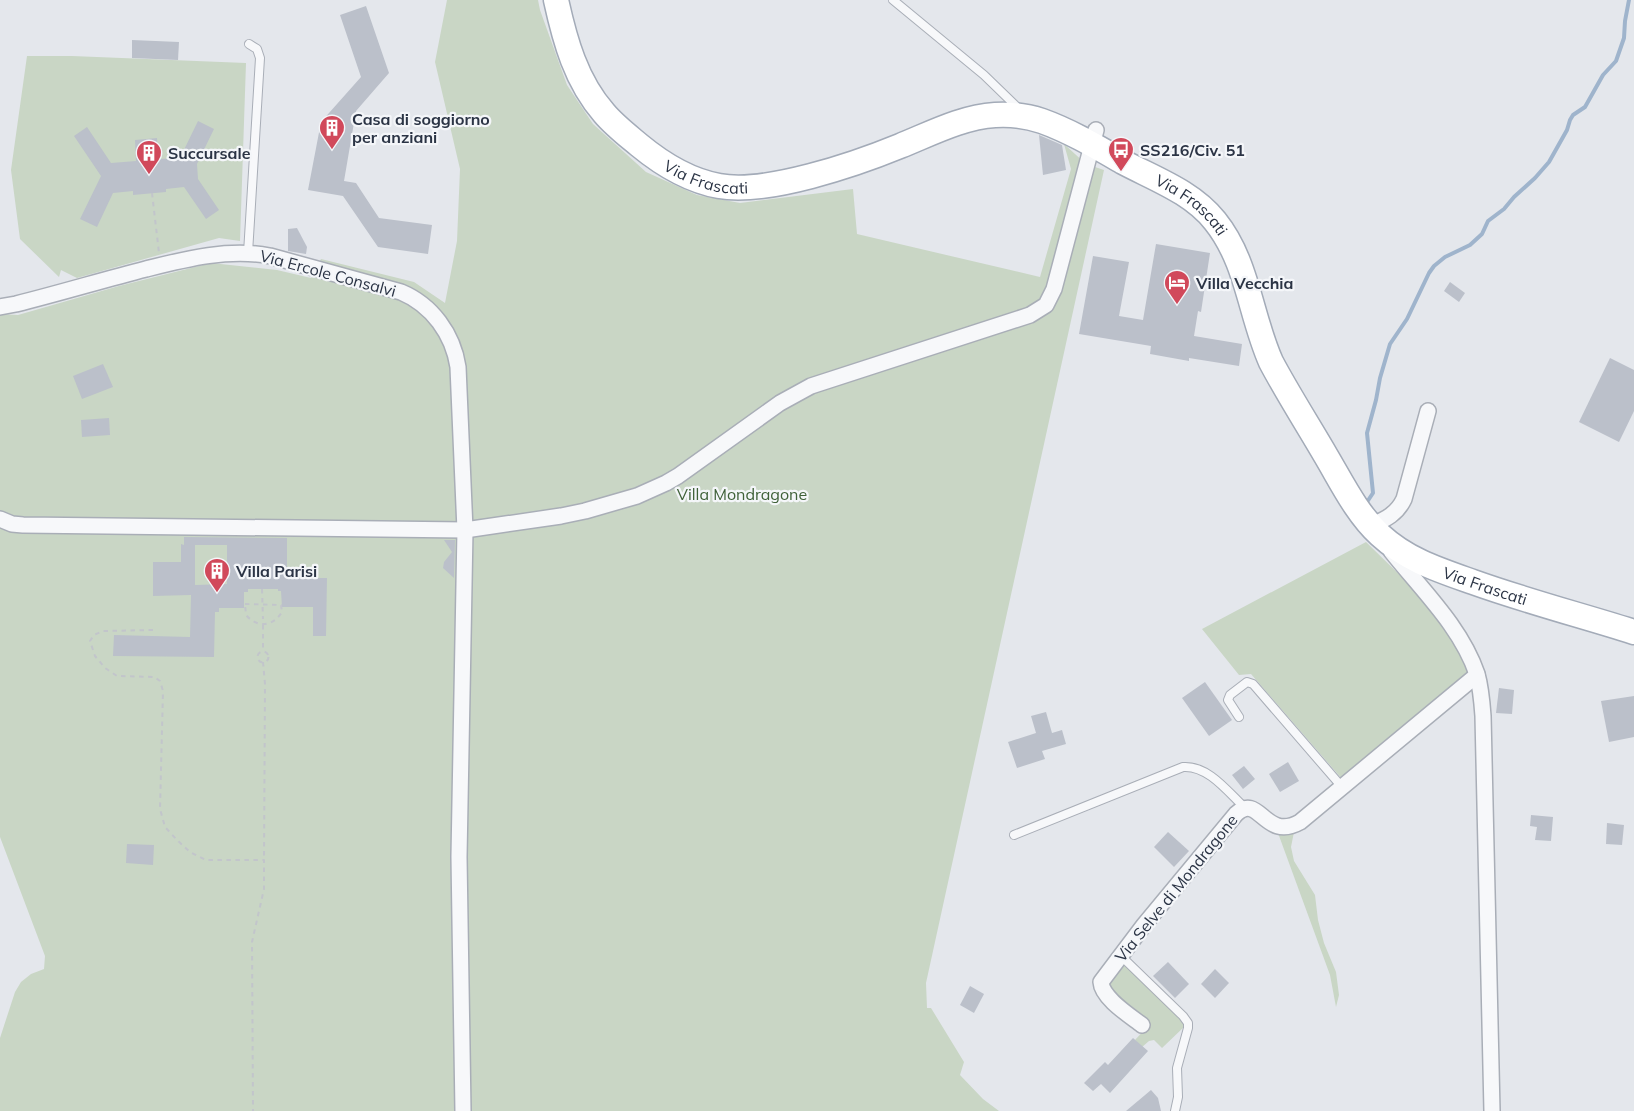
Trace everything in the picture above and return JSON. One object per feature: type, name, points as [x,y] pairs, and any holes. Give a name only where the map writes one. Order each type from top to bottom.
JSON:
[{"type":"main road","name":"Via Frascati","points":[[556,0],[574,66],[603,112],[624,133],[659,159],[679,171],[715,185],[753,187],[791,180],[846,165],[974,118],[1006,115],[1026,117],[1094,137],[1185,194],[1214,219],[1240,265],[1271,362],[1342,484],[1371,526],[1396,549],[1424,565],[1521,599],[1634,632]]},
{"type":"street","points":[[0,519],[12,524],[23,525],[465,530],[574,514],[637,496],[678,476],[780,403],[811,386],[1040,310],[1049,300],[1054,289],[1094,137]]},
{"type":"street","name":"Via Ercole Consalvi","points":[[0,307],[160,265],[217,254],[248,253],[270,256],[395,290],[416,299],[434,315],[449,337],[458,367],[465,530],[459,857],[463,1111]]},
{"type":"street","points":[[1428,411],[1400,508],[1389,518],[1371,526],[1453,628],[1477,675],[1481,693],[1492,1111]]},
{"type":"street","name":"Via Selve di Mondragone","points":[[1142,1025],[1109,998],[1101,986],[1104,976],[1236,814],[1245,808],[1250,808],[1272,825],[1282,828],[1300,822],[1477,675]]},
{"type":"lane","points":[[893,0],[984,75],[1026,117]]},
{"type":"lane","points":[[248,253],[260,58],[257,49],[249,44]]},
{"type":"lane","points":[[1239,717],[1228,700],[1230,695],[1247,682],[1253,684],[1342,787]]},
{"type":"lane","points":[[1014,835],[1183,767],[1194,767],[1205,771],[1245,808]]},
{"type":"lane","points":[[1120,955],[1188,1023],[1176,1074],[1178,1097],[1175,1111]]},
{"type":"path","points":[[152,193],[160,265]]},
{"type":"path","points":[[262,589],[263,619]]},
{"type":"path","points":[[245,604],[263,605],[281,605],[282,612],[274,621],[263,625],[246,615],[245,604]]},
{"type":"path","points":[[263,625],[263,652]]},
{"type":"path","points":[[153,630],[103,631],[94,635],[90,641],[95,656],[105,668],[117,676],[154,677],[160,681],[163,691],[160,809],[165,827],[190,852],[206,860],[264,860]]},
{"type":"path","points":[[263,652],[267,653],[268,658],[263,662]]},
{"type":"path","points":[[253,1111],[252,942],[264,889],[265,684],[263,662],[258,657],[263,652]]},
{"type":"green space","name":"Villa Mondragone","points":[[447,0],[538,0],[567,85],[593,124],[646,172],[697,195],[740,203],[853,189],[857,234],[1040,277],[1071,169],[1064,144],[1086,164],[1104,170],[926,983],[927,1008],[931,1008],[964,1062],[960,1075],[983,1099],[999,1111],[0,1111],[0,1038],[15,992],[21,982],[31,974],[44,969],[45,956],[0,837],[0,314],[18,315],[211,263],[277,270],[311,278],[321,259],[414,282],[445,303],[457,241],[460,169],[435,62]]},
{"type":"green space","points":[[27,56],[246,63],[240,241],[219,238],[77,278],[61,270],[59,277],[20,239],[11,170]]},
{"type":"green space","points":[[1366,542],[1409,584],[1444,625],[1462,651],[1470,674],[1342,779],[1251,674],[1239,675],[1202,629]]},
{"type":"green space","points":[[1294,832],[1291,847],[1294,861],[1315,895],[1324,943],[1336,972],[1339,995],[1336,1007],[1330,975],[1278,833],[1290,835]]},
{"type":"green space","points":[[1122,962],[1184,1022],[1185,1026],[1162,1048],[1154,1040],[1142,1047],[1135,1040],[1148,1026],[1107,991],[1106,983]]},
{"type":"building","name":"Casa di soggiorno per anziani","points":[[366,6],[389,73],[356,111],[344,181],[356,183],[379,218],[432,225],[428,254],[378,247],[343,196],[308,190],[321,122],[361,77],[340,15]]},
{"type":"building","points":[[132,40],[179,42],[178,60],[132,58]]},
{"type":"building","name":"Succursale","points":[[198,121],[214,129],[197,164],[198,179],[219,210],[206,219],[184,187],[166,189],[166,192],[133,195],[133,191],[113,193],[97,227],[80,219],[101,176],[74,136],[87,127],[111,163],[136,161],[135,140],[157,138],[158,159],[180,158]]},
{"type":"building","points":[[1039,135],[1062,145],[1066,170],[1043,175]]},
{"type":"building","points":[[297,228],[307,247],[306,254],[288,251],[288,229]]},
{"type":"building","name":"Villa Vecchia","points":[[1156,244],[1210,253],[1201,312],[1198,311],[1194,336],[1242,344],[1239,366],[1150,354],[1151,346],[1079,334],[1093,256],[1129,262],[1119,316],[1143,320]]},
{"type":"building","points":[[1450,282],[1465,293],[1459,302],[1444,291]]},
{"type":"building","points":[[1610,358],[1634,370],[1634,411],[1619,442],[1579,422]]},
{"type":"building","points":[[103,364],[113,387],[82,399],[73,376]]},
{"type":"building","points":[[109,418],[110,435],[82,437],[81,420]]},
{"type":"building","name":"Villa Parisi","points":[[184,537],[287,538],[287,578],[327,578],[326,636],[313,636],[313,607],[282,607],[281,591],[278,589],[248,589],[248,592],[244,592],[244,608],[219,608],[219,612],[215,612],[214,657],[113,656],[114,635],[190,637],[191,595],[153,596],[153,562],[181,562],[181,544],[184,545]],"holes":[[[195,545],[227,545],[227,584],[195,585]]]},
{"type":"building","points":[[444,540],[455,540],[454,578],[443,568],[444,562],[452,552]]},
{"type":"building","points":[[1205,682],[1232,720],[1209,736],[1182,698]]},
{"type":"building","points":[[1499,688],[1514,690],[1512,714],[1496,713]]},
{"type":"building","points":[[1634,696],[1634,737],[1609,742],[1601,701]]},
{"type":"building","points":[[1046,712],[1052,733],[1062,730],[1066,744],[1042,751],[1045,759],[1017,768],[1008,742],[1036,733],[1031,716]]},
{"type":"building","points":[[1288,762],[1299,781],[1280,792],[1269,774]]},
{"type":"building","points":[[1244,766],[1255,779],[1243,789],[1232,775]]},
{"type":"building","points":[[1531,815],[1553,817],[1551,841],[1535,840],[1537,827],[1530,826]]},
{"type":"building","points":[[1607,823],[1624,825],[1622,845],[1606,844]]},
{"type":"building","points":[[1168,832],[1189,851],[1174,867],[1154,847]]},
{"type":"building","points":[[127,844],[154,845],[153,865],[126,863]]},
{"type":"building","points":[[1168,962],[1189,984],[1175,998],[1153,976]]},
{"type":"building","points":[[1215,969],[1229,983],[1215,998],[1201,984]]},
{"type":"building","points":[[970,986],[984,994],[974,1013],[960,1005]]},
{"type":"building","points":[[1133,1038],[1148,1051],[1110,1093],[1101,1084],[1093,1091],[1084,1083],[1105,1062],[1108,1065]]},
{"type":"building","points":[[1151,1090],[1158,1098],[1161,1111],[1126,1111]]},
{"type":"waterway","points":[[1367,502],[1373,493],[1367,433],[1390,344],[1407,319],[1434,266],[1445,257],[1470,245],[1482,234],[1488,221],[1504,209],[1549,162],[1573,115],[1585,107],[1603,75],[1616,61],[1624,38],[1629,0]]},
{"type":"place","name":"Casa di soggiorno per anziani","points":[[332,151]]},
{"type":"place","name":"SS216/Civ. 51","points":[[1121,173]]},
{"type":"place","name":"Succursale","points":[[149,176]]},
{"type":"place","name":"Villa Vecchia","points":[[1177,306]]},
{"type":"place","name":"Villa Parisi","points":[[217,594]]}]
